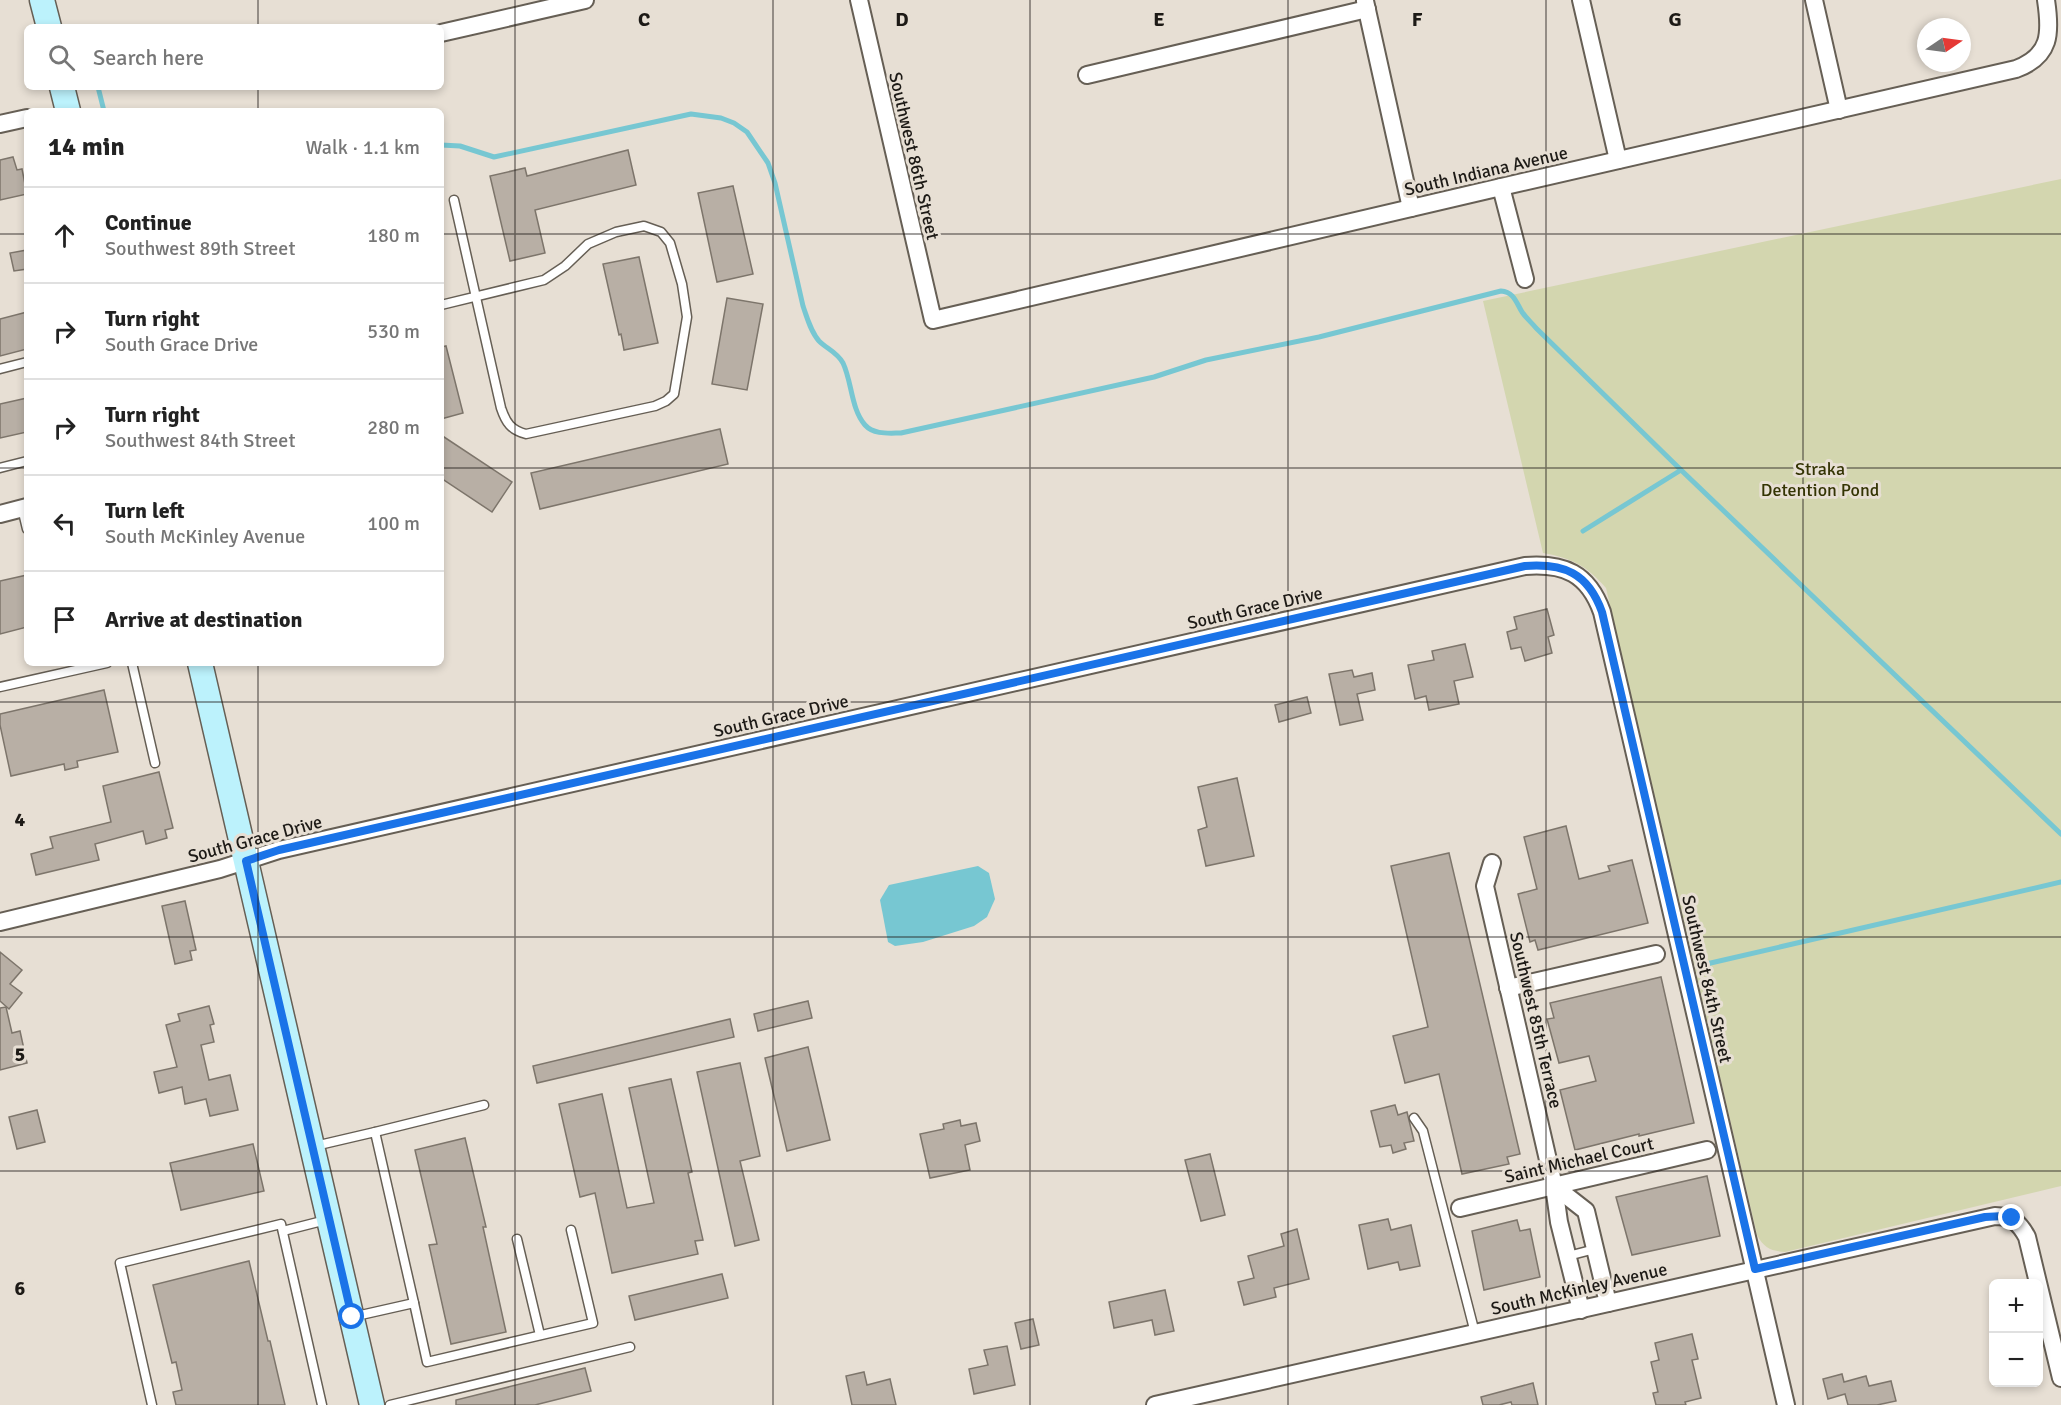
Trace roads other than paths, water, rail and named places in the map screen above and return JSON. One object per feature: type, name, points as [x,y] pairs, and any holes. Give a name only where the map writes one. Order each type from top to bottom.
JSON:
[{"type":"main road","points":[[42,0],[48,24]]},
{"type":"main road","points":[[201,666],[372,1405]]},
{"type":"street","points":[[444,32],[585,0]]},
{"type":"street","name":"Southwest 86th Street","points":[[859,0],[933,320]]},
{"type":"street","points":[[1581,0],[1618,160]]},
{"type":"street","points":[[1814,0],[1839,110]]},
{"type":"street","name":"South Indiana Avenue","points":[[933,320],[2016,69],[2036,60],[2042,52],[2049,32],[2046,0]]},
{"type":"street","points":[[1087,75],[1366,5],[1411,208]]},
{"type":"street","points":[[0,124],[24,119]]},
{"type":"street","points":[[1502,187],[1525,279]]},
{"type":"street","points":[[0,513],[24,507]]},
{"type":"street","name":"South Grace Drive","points":[[0,922],[220,869],[291,847],[1525,566],[1547,565],[1573,573]]},
{"type":"street","name":"Southwest 84th Street","points":[[1573,573],[1591,588],[1602,612],[1786,1405]]},
{"type":"street","name":"Southwest 85th Terrace","points":[[1492,863],[1485,886],[1554,1186],[1559,1222],[1581,1310]]},
{"type":"street","points":[[1508,988],[1656,954]]},
{"type":"street","name":"Saint Michael Court","points":[[1460,1208],[1707,1150]]},
{"type":"street","points":[[1554,1186],[1586,1211],[1608,1303]]},
{"type":"street","name":"South McKinley Avenue","points":[[1155,1405],[1985,1217],[2004,1216],[2012,1218],[2023,1229],[2031,1246],[2061,1378]]},
{"type":"lane","points":[[444,303],[476,296],[544,280],[565,266],[588,244],[616,232],[644,226],[661,231],[670,243],[682,284],[687,317],[674,394],[656,406],[526,434],[517,432],[506,423],[501,408],[476,296],[454,200]]},
{"type":"lane","points":[[0,369],[24,363]]},
{"type":"lane","points":[[0,468],[24,462]]},
{"type":"lane","points":[[0,687],[94,666]]},
{"type":"lane","points":[[133,666],[155,763]]},
{"type":"lane","points":[[312,1146],[484,1106]]},
{"type":"lane","points":[[1414,1118],[1423,1131],[1474,1334]]},
{"type":"lane","points":[[375,1132],[428,1362],[593,1323],[571,1230]]},
{"type":"lane","points":[[283,1231],[329,1220]]},
{"type":"lane","points":[[152,1405],[120,1263],[281,1224],[322,1405]]},
{"type":"lane","points":[[517,1239],[540,1335]]},
{"type":"lane","points":[[1568,1256],[1595,1249]]},
{"type":"lane","points":[[352,1317],[414,1303]]},
{"type":"lane","points":[[390,1405],[630,1347]]},
{"type":"water","points":[[978,866],[989,873],[995,899],[987,917],[974,926],[923,942],[895,946],[888,942],[880,900],[889,885]]},
{"type":"waterway","points":[[99,90],[103,108]]},
{"type":"waterway","points":[[444,145],[460,146],[494,157],[691,114],[721,118],[734,123],[747,132],[768,163],[775,183],[803,306],[811,329],[819,341],[841,359],[860,419],[869,428],[882,433],[901,433],[1154,377],[1206,360],[1319,337],[1501,291],[1509,293],[1536,328],[2061,834]]},
{"type":"waterway","points":[[1583,531],[1681,470]]},
{"type":"waterway","points":[[1702,965],[2061,882]]},
{"type":"park label","name":"Straka Detention Pond","points":[[1820,479]]}]
